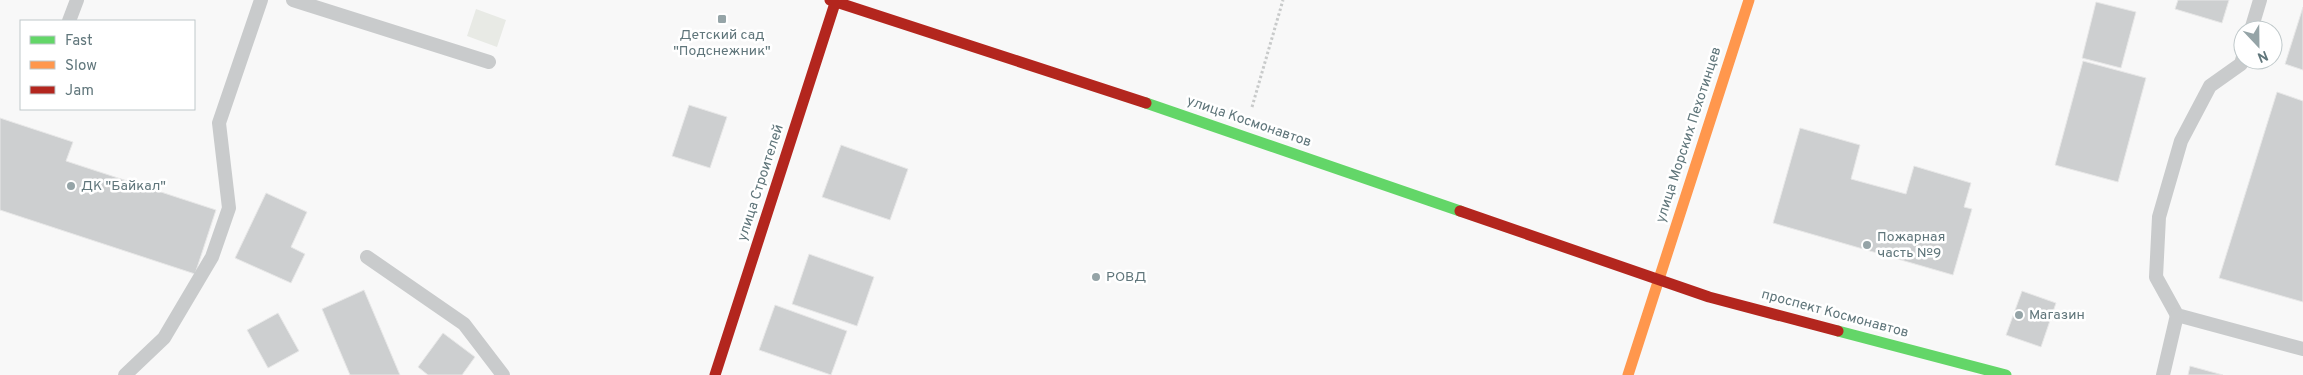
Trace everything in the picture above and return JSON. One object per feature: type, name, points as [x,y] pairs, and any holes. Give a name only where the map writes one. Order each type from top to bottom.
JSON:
[{"type":"street","name":"улица Морских Пехотинцев","points":[[1628,375],[1656,280],[1749,0]]},
{"type":"street","name":"улица Космонавтов","points":[[834,1],[1244,135],[1656,280]]},
{"type":"street","name":"улица Строителей","points":[[714,375],[834,1]]},
{"type":"street","name":"проспект Космонавтов","points":[[1656,280],[1709,297],[2006,375]]},
{"type":"lane","points":[[69,20],[77,0]]},
{"type":"lane","points":[[125,375],[164,338],[212,257],[229,208],[219,123],[261,0]]},
{"type":"lane","points":[[293,0],[489,62]]},
{"type":"lane","points":[[2254,20],[2260,0]]},
{"type":"lane","points":[[2163,375],[2176,315],[2156,277],[2159,217],[2181,141],[2210,86],[2233,70]]},
{"type":"lane","points":[[367,257],[464,324],[502,375]]},
{"type":"lane","points":[[2176,315],[2303,349]]},
{"type":"path","points":[[1244,135],[1283,0]]},
{"type":"shaded area","points":[[476,9],[506,20],[497,47],[467,36]]},
{"type":"building","points":[[2178,0],[2229,0],[2222,23],[2175,9]]},
{"type":"building","points":[[2096,2],[2136,12],[2121,68],[2082,58]]},
{"type":"building","points":[[2303,7],[2303,70],[2285,64]]},
{"type":"building","points":[[2083,61],[2146,78],[2118,182],[2055,165]]},
{"type":"building","points":[[2277,92],[2303,101],[2303,302],[2219,278]]},
{"type":"building","points":[[689,105],[727,117],[710,168],[672,156]]},
{"type":"building","name":"ДК \"Байкал\"","points":[[0,118],[73,142],[66,161],[216,210],[195,274],[0,210]]},
{"type":"building","points":[[1800,128],[1860,145],[1851,179],[1906,194],[1914,166],[1971,183],[1964,207],[1972,209],[1953,275],[1773,223]]},
{"type":"building","points":[[841,145],[908,169],[890,220],[822,197]]},
{"type":"building","points":[[266,193],[307,212],[291,247],[305,254],[291,283],[235,258]]},
{"type":"building","points":[[809,254],[874,277],[857,326],[792,304]]},
{"type":"building","points":[[364,290],[400,375],[350,375],[322,309]]},
{"type":"building","points":[[2022,291],[2056,303],[2041,347],[2006,335]]},
{"type":"building","points":[[775,305],[847,331],[831,375],[759,350]]},
{"type":"building","points":[[278,313],[299,351],[268,368],[247,330]]},
{"type":"building","points":[[443,333],[475,357],[462,375],[428,375],[418,367]]},
{"type":"building","points":[[2190,366],[2223,375],[2188,375]]},
{"type":"traffic: fast","points":[[1146,103],[1460,211]]},
{"type":"traffic: fast","points":[[1838,331],[2006,375]]},
{"type":"traffic: slow","points":[[1628,375],[1749,0]]},
{"type":"traffic: jam","points":[[830,0],[1146,103]]},
{"type":"traffic: jam","points":[[715,375],[836,0]]},
{"type":"traffic: jam","points":[[1460,211],[1709,297],[1838,331]]},
{"type":"place","name":"Детский сад \"Подснежник\"","points":[[722,19]]},
{"type":"place","name":"ДК \"Байкал\"","points":[[71,186]]},
{"type":"place","name":"Пожарная часть №9","points":[[1867,245]]},
{"type":"place","name":"РОВД","points":[[1096,277]]},
{"type":"place","name":"Магазин","points":[[2019,315]]}]
